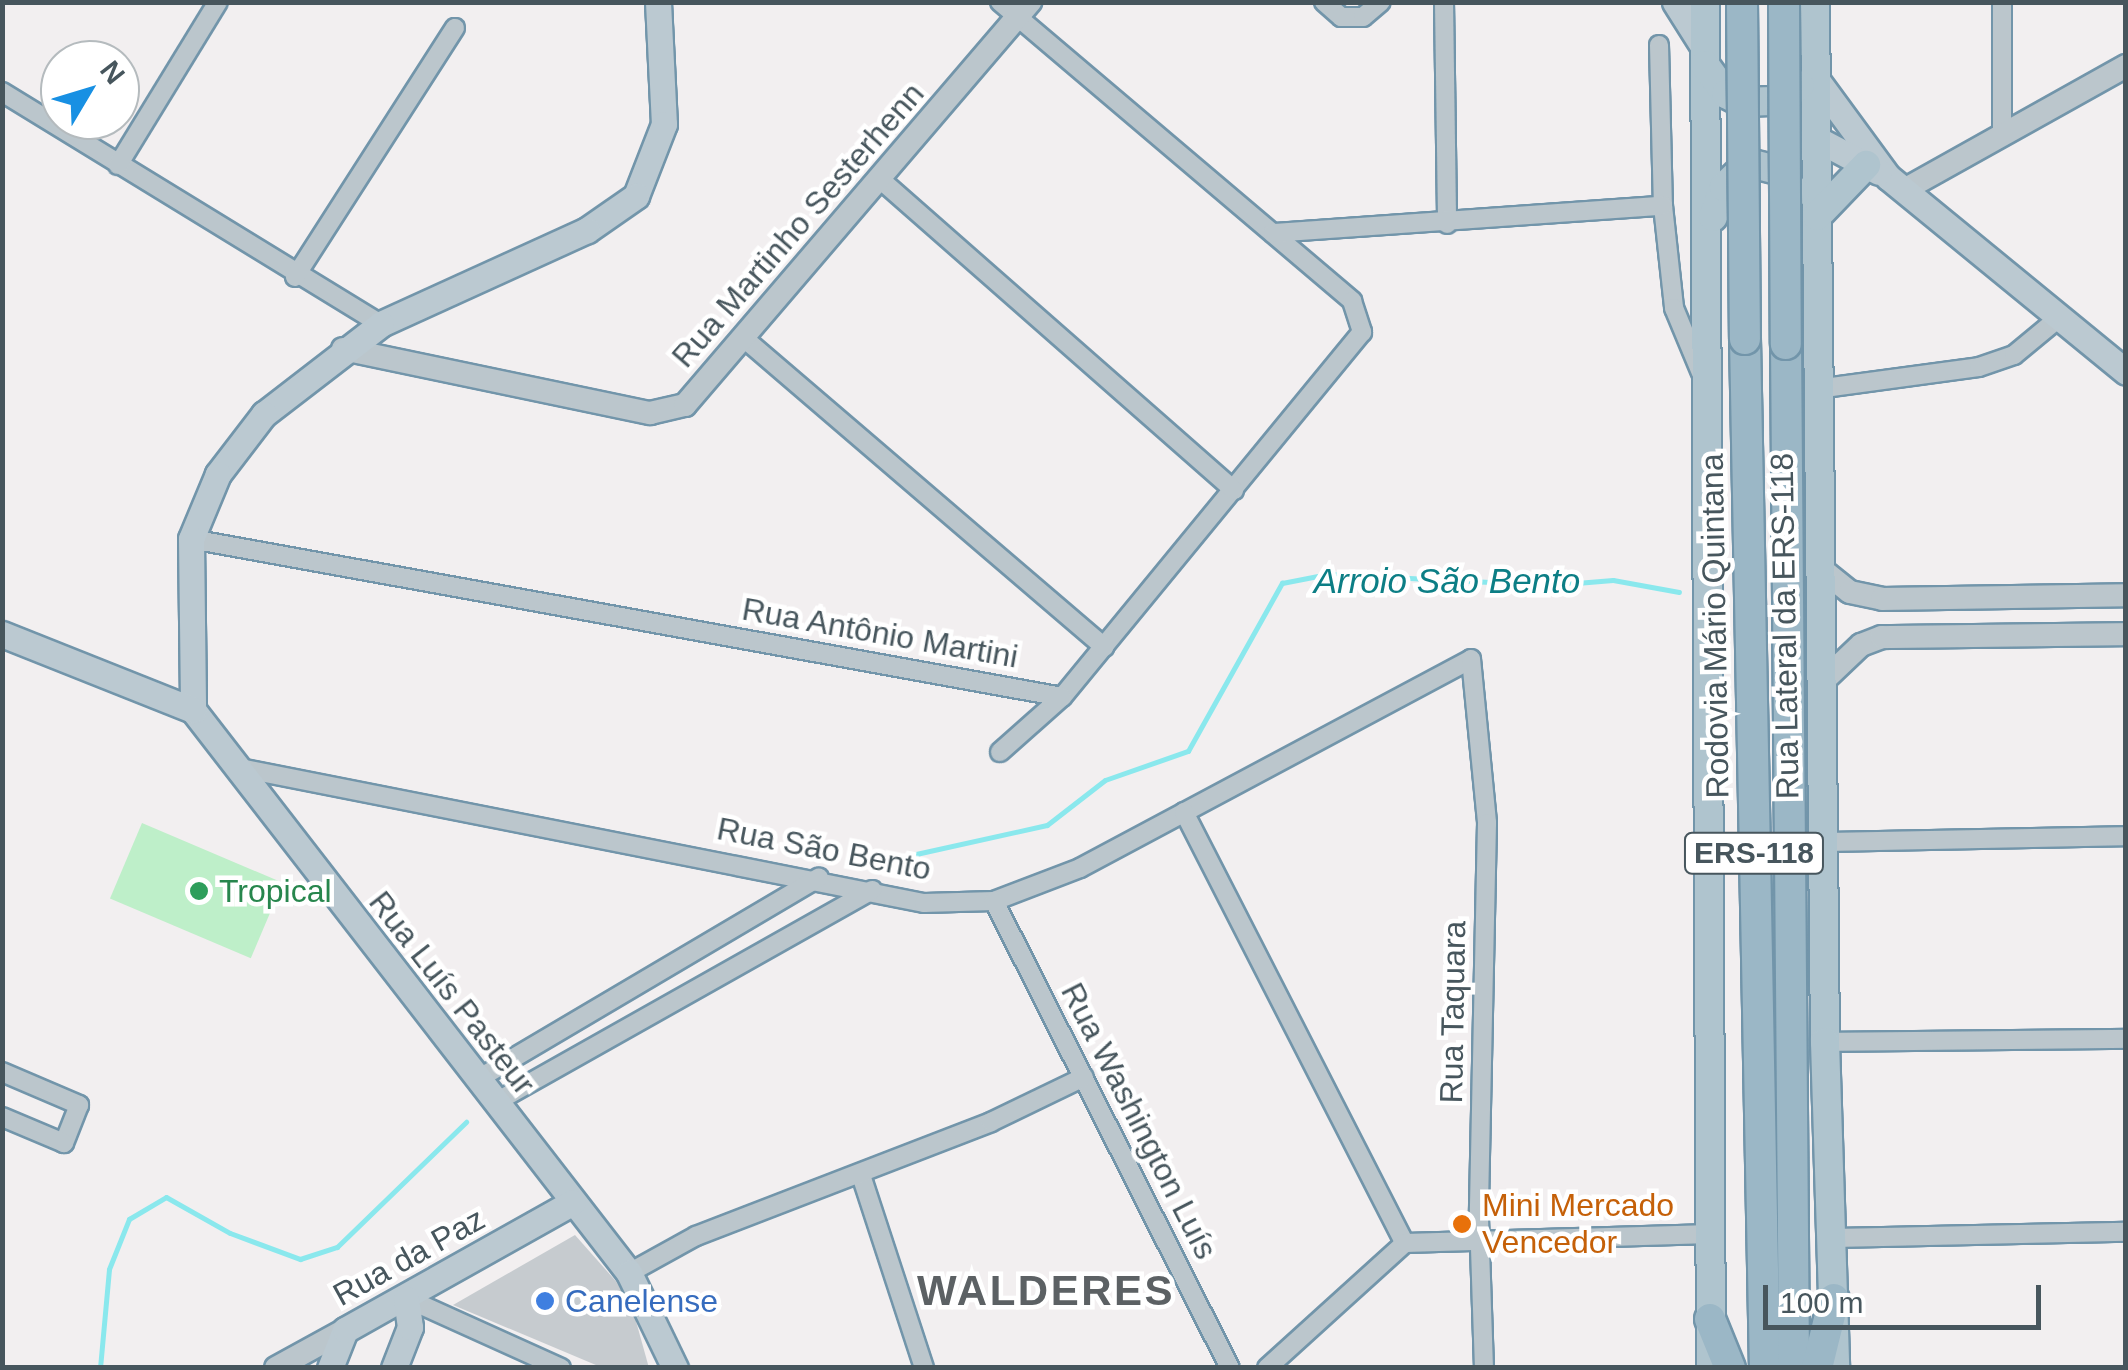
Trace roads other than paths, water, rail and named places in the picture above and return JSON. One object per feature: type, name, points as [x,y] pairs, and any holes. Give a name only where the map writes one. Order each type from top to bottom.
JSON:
[{"type":"highway","name":"Rodovia Mário Quintana","points":[[1742,2],[1765,1368]]},
{"type":"highway","name":"Rodovia Mário Quintana","points":[[1784,2],[1794,1368]]},
{"type":"highway","points":[[1817,1368],[1834,1299]]},
{"type":"highway","points":[[1710,1319],[1730,1368]]},
{"type":"main road","points":[[2,634],[193,710],[191,540],[209,492],[243,440],[304,377],[381,324],[587,230],[636,196],[664,124],[658,2]]},
{"type":"main road","points":[[1675,2],[1705,36],[1726,94],[1760,104],[1886,177],[2126,372]]},
{"type":"main road","points":[[1711,1368],[1704,825],[1708,392],[1705,36],[1725,2]]},
{"type":"main road","points":[[1792,2],[1815,56],[1886,177]]},
{"type":"main road","name":"Rua Lateral da ERS-118","points":[[1814,2],[1825,1042],[1835,1368]]},
{"type":"main road","points":[[1760,104],[1796,91],[1815,56]]},
{"type":"main road","points":[[1706,256],[1724,186],[1734,172],[1764,163],[1792,184],[1816,260]]},
{"type":"main road","points":[[1817,216],[1886,177]]},
{"type":"main road","name":"Rua Luís Pasteur","points":[[193,710],[628,1274],[675,1368]]},
{"type":"main road","name":"Rua da Paz","points":[[344,1330],[573,1202]]},
{"type":"main road","points":[[394,1368],[410,1327],[406,1298]]},
{"type":"main road","points":[[330,1368],[344,1330]]},
{"type":"street","points":[[118,164],[218,2]]},
{"type":"street","points":[[1324,2],[1341,17],[1363,17],[1381,2]]},
{"type":"street","points":[[1444,2],[1447,224]]},
{"type":"street","points":[[2002,2],[2002,132]]},
{"type":"street","points":[[1000,752],[1062,696],[1362,332],[1352,301],[1016,8]]},
{"type":"street","name":"Rua Martinho Sesterhenn","points":[[343,349],[650,413],[686,406],[881,180],[1016,8]]},
{"type":"street","points":[[295,277],[455,28]]},
{"type":"street","points":[[1659,45],[1663,206],[1674,308],[1708,392]]},
{"type":"street","points":[[1886,177],[2002,132],[2126,66]]},
{"type":"street","points":[[2,92],[295,277],[381,324]]},
{"type":"street","points":[[881,180],[1234,490]]},
{"type":"street","points":[[1273,233],[1447,224],[1663,206]]},
{"type":"street","points":[[1817,389],[1979,366],[2014,355],[2060,316]]},
{"type":"street","points":[[746,340],[1104,646]]},
{"type":"street","name":"Rua Antônio Martini","points":[[191,540],[1062,696]]},
{"type":"street","points":[[1820,568],[1862,596],[2122,595],[2122,634],[1882,637],[1861,645],[1822,682]]},
{"type":"street","points":[[1968,597],[1972,636]]},
{"type":"street","name":"Rua São Bento","points":[[235,767],[819,877],[924,903],[994,901],[1080,868],[1470,659]]},
{"type":"street","name":"Rua Taquara","points":[[1470,659],[1487,822],[1480,1243],[1484,1368]]},
{"type":"street","points":[[1184,812],[1405,1242]]},
{"type":"street","points":[[1823,842],[2126,836]]},
{"type":"street","points":[[478,1079],[819,877]]},
{"type":"street","points":[[496,1102],[872,890]]},
{"type":"street","name":"Rua Washington Luís","points":[[994,901],[1230,1368]]},
{"type":"street","points":[[664,972],[680,998]]},
{"type":"street","points":[[1825,1042],[2126,1040]]},
{"type":"street","points":[[2,1072],[80,1105],[64,1142],[2,1117]]},
{"type":"street","points":[[628,1274],[696,1236],[860,1176],[1084,1076]]},
{"type":"street","points":[[860,1176],[924,1368]]},
{"type":"street","points":[[1832,1238],[2126,1232]]},
{"type":"street","points":[[1267,1368],[1405,1242],[1711,1234]]},
{"type":"street","points":[[406,1298],[561,1368]]},
{"type":"street","name":"Rua da Paz","points":[[276,1368],[344,1330]]},
{"type":"waterway","name":"Arroio São Bento","points":[[916,854],[1047,825],[1105,780],[1188,751],[1282,583],[1328,574],[1552,585],[1613,580],[1679,592]]},
{"type":"waterway","points":[[100,1368],[109,1269],[129,1219],[166,1197],[230,1233],[300,1259],[337,1247],[466,1122]]},
{"type":"place","name":"Tropical","points":[[199,891]]},
{"type":"place","name":"Mini Mercado Vencedor","points":[[1462,1224]]},
{"type":"place","name":"Canelense","points":[[545,1301]]},
{"type":"district","name":"WALDERES","points":[[1046,1291]]}]
